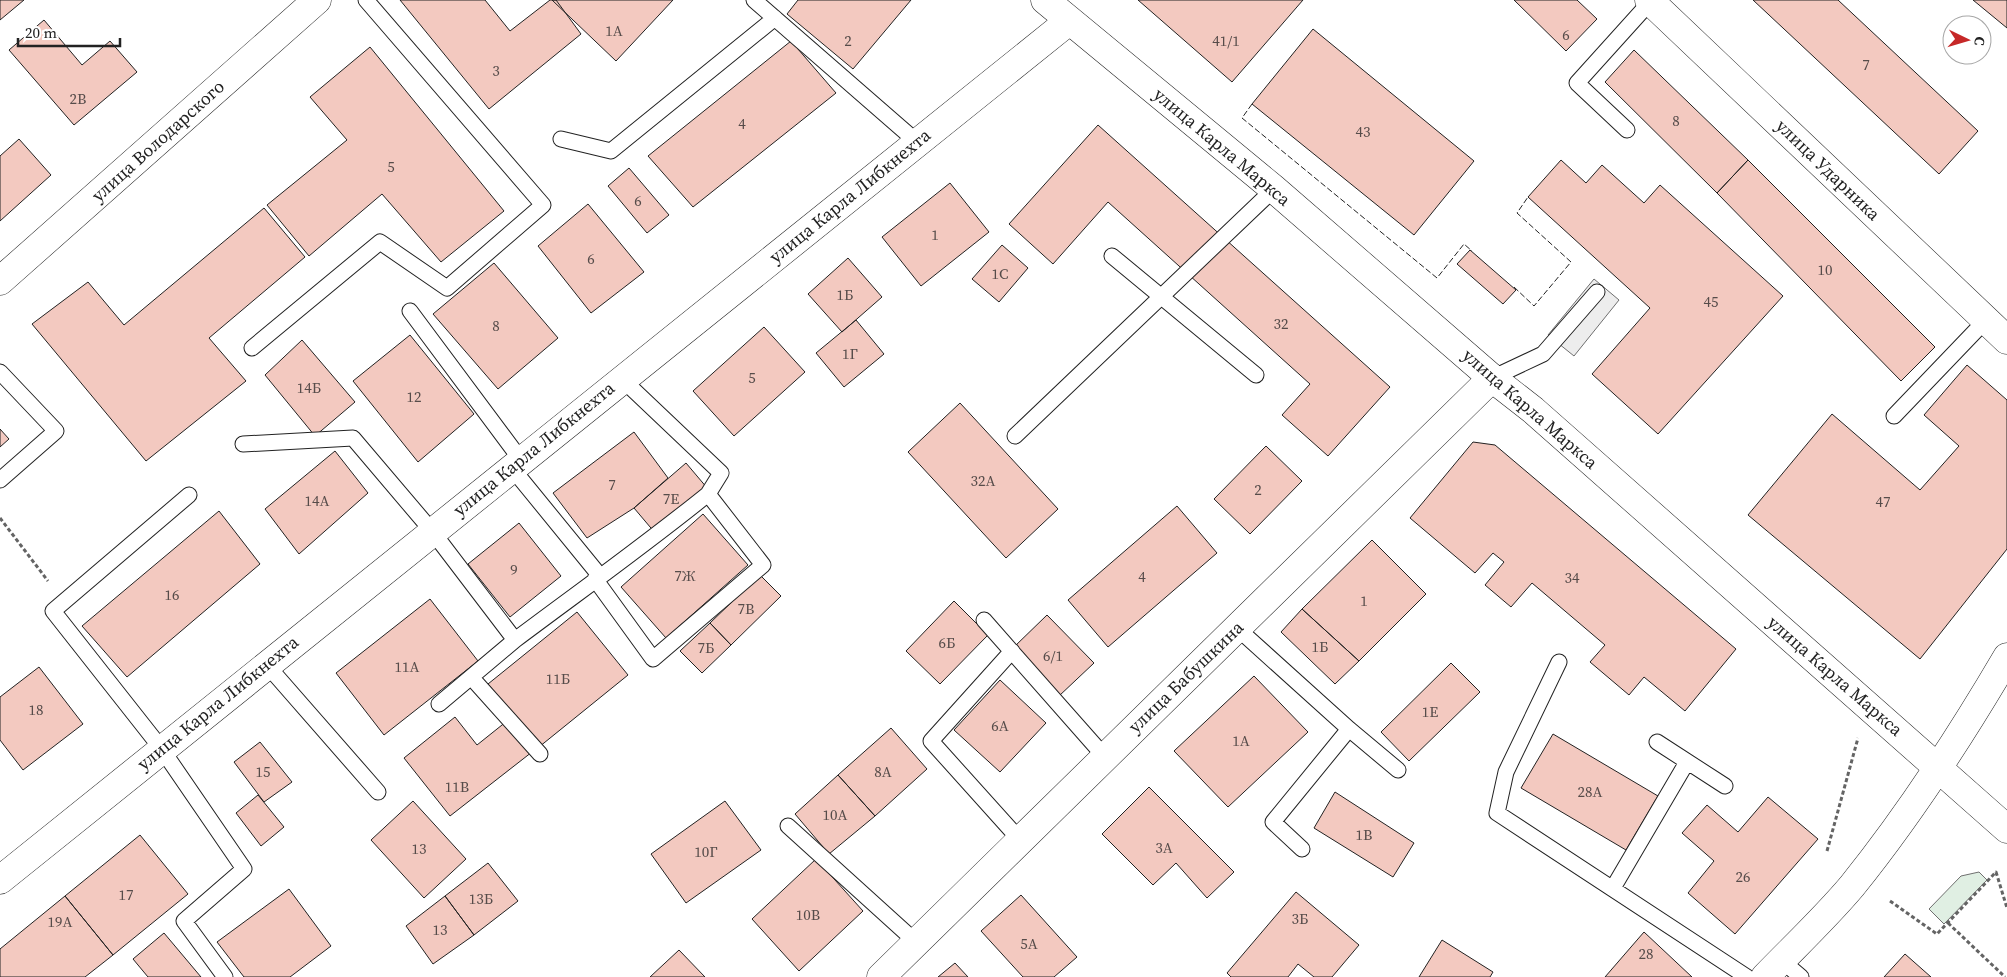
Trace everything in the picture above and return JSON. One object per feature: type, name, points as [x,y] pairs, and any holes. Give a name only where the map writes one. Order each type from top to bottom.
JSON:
[{"type":"street","name":"улица Володарского","points":[[0,281],[317,0]]},
{"type":"street","name":"улица Карла Маркса","points":[[1045,0],[1274,189],[1492,378],[1533,410],[2007,829]]},
{"type":"street","name":"улица Ударника","points":[[1650,1],[2007,340]]},
{"type":"street","name":"улица Карла Либкнехта","points":[[0,880],[161,748],[1069,21]]},
{"type":"street","name":"улица Бабушкина","points":[[880,977],[1492,378]]},
{"type":"street","points":[[1782,971],[1851,888],[1939,769],[2007,657]]},
{"type":"lane","points":[[252,348],[380,242],[447,288],[543,205],[366,0]]},
{"type":"lane","points":[[754,0],[917,142]]},
{"type":"lane","points":[[1627,130],[1577,83],[1650,1]]},
{"type":"lane","points":[[561,139],[611,151],[775,18]]},
{"type":"lane","points":[[1015,436],[1274,189]]},
{"type":"lane","points":[[1112,256],[1256,375]]},
{"type":"lane","points":[[1492,378],[1543,354],[1597,292]]},
{"type":"lane","points":[[410,310],[653,659],[763,565],[708,494]]},
{"type":"lane","points":[[1894,416],[1986,320]]},
{"type":"lane","points":[[0,372],[56,431],[0,480]]},
{"type":"lane","points":[[439,704],[514,640],[655,538],[708,494],[721,473],[622,379]]},
{"type":"lane","points":[[243,444],[353,438],[432,531],[514,640]]},
{"type":"lane","points":[[189,495],[53,611],[161,748],[244,869],[184,921],[226,977]]},
{"type":"lane","points":[[984,620],[1105,757]]},
{"type":"lane","points":[[1237,628],[1349,729],[1398,770]]},
{"type":"lane","points":[[1012,651],[931,741],[1020,840]]},
{"type":"lane","points":[[1560,662],[1506,772],[1497,814],[1747,977]]},
{"type":"lane","points":[[266,664],[378,792]]},
{"type":"lane","points":[[471,677],[540,754]]},
{"type":"lane","points":[[1302,849],[1273,822],[1349,729]]},
{"type":"lane","points":[[1656,742],[1724,786]]},
{"type":"lane","points":[[1613,888],[1687,762]]},
{"type":"lane","points":[[788,826],[916,942]]},
{"type":"path","points":[[0,518],[63,601]]},
{"type":"path","points":[[1827,851],[1859,733]]},
{"type":"path","points":[[1890,901],[1937,934],[1996,872],[2007,908]]},
{"type":"path","points":[[1948,923],[2005,977]]},
{"type":"green space","points":[[1979,872],[1987,880],[1944,924],[1929,909],[1961,876]]},
{"type":"shaded area","points":[[1594,279],[1619,300],[1574,356],[1548,335]]},
{"type":"building","points":[[0,0],[24,0],[0,20]]},
{"type":"building","points":[[400,0],[485,0],[510,31],[550,0],[556,0],[581,34],[489,109]]},
{"type":"building","points":[[552,0],[673,0],[616,61]]},
{"type":"building","points":[[798,0],[911,0],[853,69],[787,14]]},
{"type":"building","points":[[1138,0],[1303,0],[1232,82]]},
{"type":"building","points":[[1514,0],[1577,0],[1597,19],[1566,51]]},
{"type":"building","points":[[1753,0],[1838,0],[1978,131],[1939,174]]},
{"type":"building","points":[[1973,0],[2007,0],[2007,28]]},
{"type":"building","points":[[44,20],[82,65],[110,41],[137,72],[74,125],[9,50]]},
{"type":"building","points":[[1313,29],[1474,161],[1414,235],[1252,104]]},
{"type":"building","points":[[791,41],[836,93],[693,207],[648,156]]},
{"type":"building","points":[[370,47],[504,211],[441,262],[382,194],[309,256],[267,205],[347,140],[310,97]]},
{"type":"building","points":[[1634,50],[1748,160],[1717,193],[1605,82]]},
{"type":"building","points":[[1098,125],[1390,387],[1328,456],[1282,415],[1310,384],[1108,202],[1053,264],[1009,224]]},
{"type":"building","points":[[19,139],[51,175],[0,221],[0,156]]},
{"type":"building","points":[[1561,160],[1586,183],[1602,165],[1644,203],[1660,185],[1783,296],[1658,434],[1592,374],[1650,308],[1528,197]]},
{"type":"building","points":[[1748,160],[1935,347],[1901,381],[1717,193]]},
{"type":"building","points":[[629,168],[669,215],[647,233],[608,186]]},
{"type":"building","points":[[950,183],[989,232],[921,286],[882,237]]},
{"type":"building","points":[[588,204],[644,272],[591,313],[538,246]]},
{"type":"building","points":[[264,208],[305,257],[209,338],[246,381],[146,461],[32,324],[88,282],[124,325]]},
{"type":"building","points":[[1002,245],[1028,268],[999,302],[972,279]]},
{"type":"building","points":[[1470,250],[1516,290],[1503,304],[1457,264]]},
{"type":"building","points":[[848,258],[882,297],[842,332],[808,294]]},
{"type":"building","points":[[494,263],[558,338],[498,389],[433,314]]},
{"type":"building","points":[[856,320],[884,354],[844,387],[816,353]]},
{"type":"building","points":[[764,327],[805,372],[734,436],[693,391]]},
{"type":"building","points":[[410,335],[474,414],[418,462],[353,381]]},
{"type":"building","points":[[302,340],[355,402],[315,436],[265,375]]},
{"type":"building","points":[[1967,365],[2007,400],[2007,549],[1920,659],[1748,515],[1832,414],[1920,490],[1959,446],[1924,415]]},
{"type":"building","points":[[960,403],[1058,509],[1006,558],[908,452]]},
{"type":"building","points":[[0,429],[9,439],[0,447]]},
{"type":"building","points":[[634,432],[668,478],[634,508],[587,538],[553,493]]},
{"type":"building","points":[[1473,442],[1495,445],[1736,649],[1685,711],[1644,677],[1629,695],[1590,662],[1605,645],[1532,583],[1511,607],[1485,585],[1504,562],[1493,553],[1475,573],[1410,518]]},
{"type":"building","points":[[1266,446],[1302,481],[1250,534],[1214,499]]},
{"type":"building","points":[[335,451],[368,493],[299,554],[265,509]]},
{"type":"building","points":[[686,463],[708,489],[656,534],[634,508]]},
{"type":"building","points":[[1177,506],[1217,553],[1108,647],[1068,600]]},
{"type":"building","points":[[219,511],[260,564],[127,677],[82,626]]},
{"type":"building","points":[[703,514],[748,565],[666,638],[621,587]]},
{"type":"building","points":[[519,523],[561,576],[510,617],[468,564]]},
{"type":"building","points":[[1372,540],[1426,594],[1359,661],[1302,609]]},
{"type":"building","points":[[760,575],[781,596],[731,645],[710,623]]},
{"type":"building","points":[[430,599],[478,661],[384,735],[336,673]]},
{"type":"building","points":[[954,601],[988,635],[940,684],[906,651]]},
{"type":"building","points":[[1302,609],[1359,661],[1335,684],[1281,632]]},
{"type":"building","points":[[577,612],[628,675],[539,747],[488,684]]},
{"type":"building","points":[[1047,615],[1094,663],[1059,696],[1013,648]]},
{"type":"building","points":[[710,623],[731,645],[702,673],[680,651]]},
{"type":"building","points":[[1451,663],[1480,692],[1409,761],[1381,732]]},
{"type":"building","points":[[39,667],[83,724],[23,770],[0,740],[0,697]]},
{"type":"building","points":[[1254,676],[1308,732],[1228,807],[1174,751]]},
{"type":"building","points":[[1000,680],[1046,723],[1000,772],[954,730]]},
{"type":"building","points":[[455,717],[477,745],[507,721],[532,752],[450,816],[404,758]]},
{"type":"building","points":[[891,728],[927,769],[875,816],[838,775]]},
{"type":"building","points":[[1553,734],[1658,796],[1626,850],[1521,788]]},
{"type":"building","points":[[260,742],[292,782],[264,802],[234,762]]},
{"type":"building","points":[[838,775],[875,816],[829,854],[795,814]]},
{"type":"building","points":[[1149,787],[1234,872],[1207,898],[1176,863],[1153,885],[1102,834]]},
{"type":"building","points":[[1335,792],[1414,843],[1393,877],[1314,828]]},
{"type":"building","points":[[258,795],[284,827],[261,846],[236,813]]},
{"type":"building","points":[[1768,797],[1818,839],[1735,934],[1688,893],[1714,861],[1682,833],[1707,805],[1738,832]]},
{"type":"building","points":[[413,801],[466,859],[424,898],[371,840]]},
{"type":"building","points":[[725,801],[761,850],[686,903],[651,854]]},
{"type":"building","points":[[140,835],[188,894],[113,955],[65,896]]},
{"type":"building","points":[[816,859],[863,911],[799,971],[752,919]]},
{"type":"building","points":[[488,863],[518,901],[474,935],[445,896]]},
{"type":"building","points":[[289,889],[331,946],[290,977],[244,977],[217,942]]},
{"type":"building","points":[[1296,892],[1359,945],[1332,977],[1314,977],[1298,964],[1288,977],[1231,977],[1227,973]]},
{"type":"building","points":[[1021,895],[1077,957],[1054,977],[1023,977],[981,931]]},
{"type":"building","points":[[65,896],[113,955],[85,977],[0,977],[0,949]]},
{"type":"building","points":[[445,896],[474,935],[433,964],[406,926]]},
{"type":"building","points":[[1644,932],[1692,977],[1605,977]]},
{"type":"building","points":[[164,933],[201,977],[148,977],[133,959]]},
{"type":"building","points":[[1442,940],[1493,972],[1490,977],[1419,977]]},
{"type":"building","points":[[679,950],[705,977],[650,977]]},
{"type":"building","points":[[1905,954],[1931,977],[1884,977]]},
{"type":"building","points":[[955,963],[968,977],[938,977]]},
{"type":"fence","points":[[1252,104],[1242,118],[1437,278],[1464,244],[1472,251]]},
{"type":"fence","points":[[1514,287],[1534,306],[1571,262],[1517,213],[1528,197]]}]
